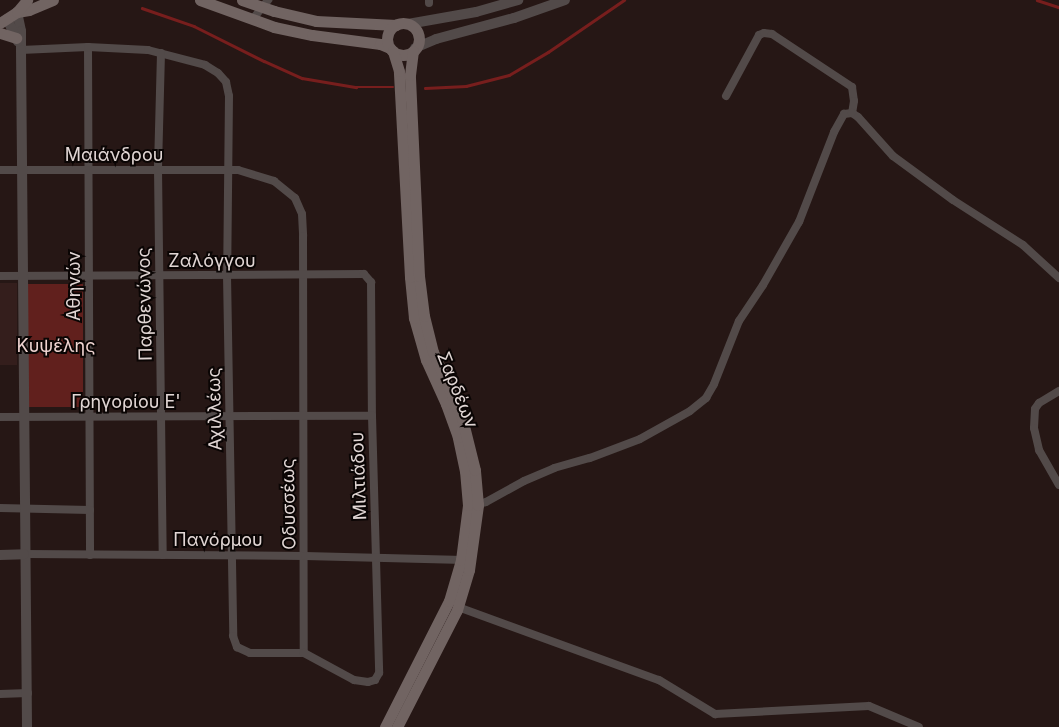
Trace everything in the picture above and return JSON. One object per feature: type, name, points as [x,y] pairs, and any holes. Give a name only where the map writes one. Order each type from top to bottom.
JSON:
[{"type":"main road","points":[[8,18],[27,0]]},
{"type":"main road","points":[[8,18],[53,0]]},
{"type":"main road","points":[[200,0],[252,20],[293,32],[380,44],[403,54],[414,50],[419,37],[413,27],[408,24],[325,22],[265,4],[242,0]]},
{"type":"main road","points":[[392,49],[387,37],[396,24]]},
{"type":"main road","points":[[0,33],[16,38]]},
{"type":"main road","name":"Σαρδέων","points":[[392,49],[399,71],[410,277],[414,318],[424,354],[458,437],[473,505]]},
{"type":"main road","name":"Σαρδέων","points":[[397,727],[458,607],[473,505],[475,470],[462,418],[433,352],[422,307],[410,75],[414,50]]},
{"type":"main road","name":"Σαρδέων","points":[[385,727],[443,615],[466,560]]},
{"type":"street","points":[[408,24],[476,12],[518,0]]},
{"type":"street","points":[[414,50],[436,39],[549,3],[565,0]]},
{"type":"street","points":[[252,20],[265,4]]},
{"type":"street","points":[[8,18],[21,50]]},
{"type":"street","points":[[8,18],[20,26],[21,50],[25,418],[24,554],[28,727]]},
{"type":"street","points":[[726,96],[759,35],[764,33],[772,34],[852,87],[854,101],[852,113]]},
{"type":"street","points":[[21,50],[88,47],[126,48],[161,53]]},
{"type":"street","name":"Αθηνών","points":[[88,47],[90,555]]},
{"type":"street","name":"Αχιλλέως","points":[[161,53],[212,68],[223,78],[229,91],[228,275],[233,636],[238,647],[255,654],[304,653]]},
{"type":"street","name":"Παρθενώνος","points":[[161,53],[158,169],[163,555]]},
{"type":"street","points":[[473,505],[554,468],[590,458],[640,439],[690,411],[706,398],[717,378],[739,321],[763,285],[798,222],[840,118],[844,114],[852,113]]},
{"type":"street","points":[[852,113],[894,156],[953,200],[1023,245],[1059,278]]},
{"type":"street","name":"Μαιάνδρου","points":[[0,170],[228,170],[264,176],[283,186],[300,206],[303,223],[304,275]]},
{"type":"street","name":"Ζαλόγγου","points":[[0,276],[364,274]]},
{"type":"street","name":"Μιλτιάδου","points":[[304,653],[354,680],[368,682],[375,680],[378,673],[371,282],[364,274]]},
{"type":"street","name":"Οδυσσέως","points":[[304,275],[304,653]]},
{"type":"street","points":[[1059,391],[1039,403],[1035,409],[1034,428],[1039,450],[1059,485]]},
{"type":"street","name":"Γρηγορίου Ε'","points":[[0,417],[303,418],[372,416]]},
{"type":"street","points":[[0,508],[90,510]]},
{"type":"street","points":[[0,555],[24,554]]},
{"type":"street","name":"Πανόρμου","points":[[24,554],[232,555],[466,560]]},
{"type":"street","points":[[458,607],[659,680],[715,714],[869,706],[919,727]]},
{"type":"street","points":[[0,694],[28,693]]},
{"type":"shaded area","points":[[0,283],[17,283],[17,365],[0,365]]},
{"type":"green space","name":"Κυψέλης","points":[[28,284],[83,284],[83,407],[28,407]]},
{"type":"waterway","points":[[425,88],[466,86],[509,75],[548,52],[624,0]]},
{"type":"waterway","points":[[1037,0],[1059,7]]},
{"type":"waterway","points":[[142,8],[194,26],[302,78],[356,87],[393,87]]}]
